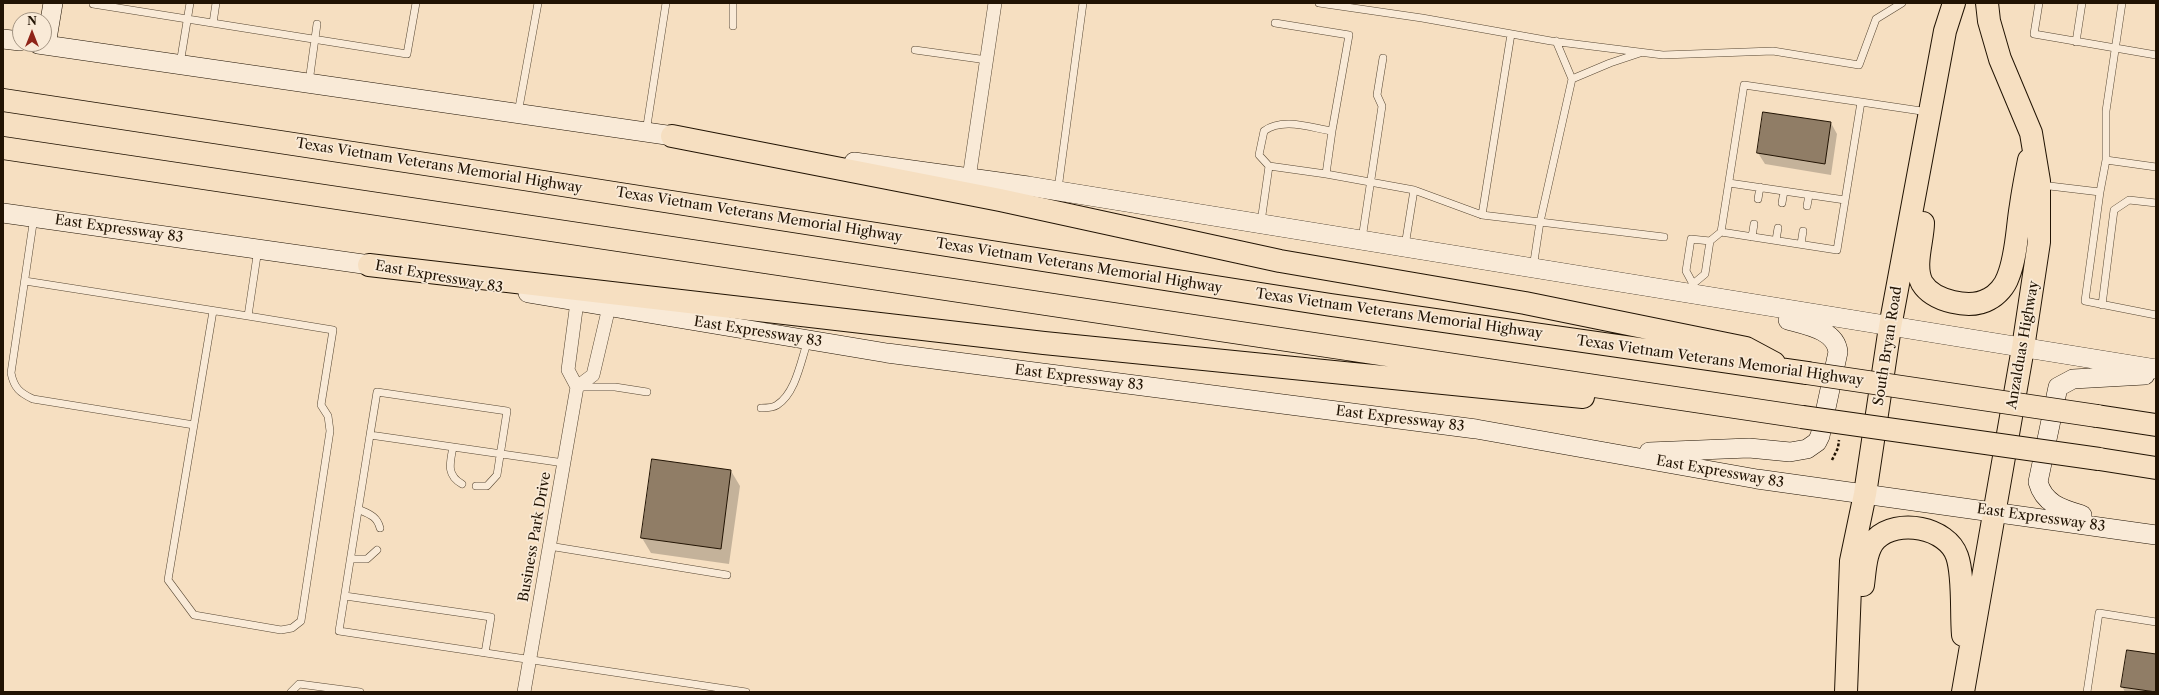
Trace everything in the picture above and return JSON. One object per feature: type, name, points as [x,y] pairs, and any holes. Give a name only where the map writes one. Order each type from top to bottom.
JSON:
[{"type":"highway","name":"South Bryan Road","points":[[1846,684],[1851,561],[1865,494],[1890,326],[1946,30],[1954,3]]},
{"type":"highway","points":[[1922,161],[1923,225],[1919,266],[1922,282],[1932,294],[1950,301],[1972,303],[1987,300],[1998,292],[2008,277],[2032,184],[2033,142],[2031,133],[2000,59],[1989,21],[1987,3]]},
{"type":"highway","name":"Texas Vietnam Veterans Memorial Highway","points":[[3,100],[532,180],[1331,305],[2156,425]]},
{"type":"highway","points":[[672,136],[1000,200],[1280,261],[1525,303],[1746,348],[1798,372]]},
{"type":"highway","points":[[3,148],[1369,351],[1736,408],[2156,468]]},
{"type":"highway","name":"Anzalduas Highway","points":[[1965,686],[1993,511],[2023,348],[2039,242],[2032,184]]},
{"type":"highway","points":[[369,265],[1060,345],[1532,393],[1736,408]]},
{"type":"highway","points":[[1846,684],[1866,558],[1874,540],[1885,532],[1908,528],[1938,534],[1950,544],[1957,555],[1965,686]]},
{"type":"main road","points":[[52,47],[309,85],[1057,191],[1533,269],[1692,289],[1820,330],[1832,338],[1837,345],[1838,352],[1824,420],[1817,442],[1807,449],[1790,452],[1749,448],[1612,454]]},
{"type":"main road","name":"East Expressway 83","points":[[3,213],[369,265],[577,302],[887,353],[1476,429],[1757,479],[1993,511],[2147,534]]},
{"type":"main road","points":[[1730,301],[2156,369]]},
{"type":"main road","points":[[2147,534],[2064,510],[2046,499],[2041,492],[2038,482],[2057,391],[2062,384],[2073,379],[2156,374]]},
{"type":"street","points":[[969,178],[995,3]]},
{"type":"street","points":[[577,302],[568,370],[577,388],[593,375],[609,307]]},
{"type":"street","name":"Business Park Drive","points":[[524,692],[577,388]]},
{"type":"lane","points":[[91,3],[406,54],[416,3]]},
{"type":"lane","points":[[180,66],[190,3]]},
{"type":"lane","points":[[213,23],[216,3]]},
{"type":"lane","points":[[518,114],[538,3]]},
{"type":"lane","points":[[646,132],[666,3]]},
{"type":"lane","points":[[733,3],[733,26]]},
{"type":"lane","points":[[1057,191],[1083,3]]},
{"type":"lane","points":[[1319,3],[1422,18],[1556,41],[1663,55],[1773,51],[1859,65],[1876,19],[1902,3]]},
{"type":"lane","points":[[2039,3],[2034,34],[2156,55]]},
{"type":"lane","points":[[2076,42],[2082,3]]},
{"type":"lane","points":[[2122,3],[2114,48],[2106,111],[2106,160],[2084,301],[2156,314]]},
{"type":"lane","points":[[1274,23],[1349,35],[1326,174]]},
{"type":"lane","points":[[309,85],[317,24]]},
{"type":"lane","points":[[1482,215],[1511,34]]},
{"type":"lane","points":[[1533,269],[1540,222],[1572,79],[1556,41]]},
{"type":"lane","points":[[915,50],[987,60]]},
{"type":"lane","points":[[1572,79],[1610,63],[1642,52]]},
{"type":"lane","points":[[1362,241],[1382,106],[1377,95],[1383,58]]},
{"type":"lane","points":[[1692,289],[1705,274],[1710,241],[1721,232],[1744,85],[1931,113]]},
{"type":"lane","points":[[1721,232],[1837,250],[1861,102]]},
{"type":"lane","points":[[1332,131],[1282,123],[1273,125],[1264,131],[1259,155],[1269,166],[1326,174],[1414,190],[1482,215],[1664,238]]},
{"type":"lane","points":[[2106,160],[2156,167]]},
{"type":"lane","points":[[1260,224],[1269,166]]},
{"type":"lane","points":[[1729,182],[1845,200]]},
{"type":"lane","points":[[2032,184],[2100,192]]},
{"type":"lane","points":[[1758,199],[1760,187]]},
{"type":"lane","points":[[1405,248],[1414,190]]},
{"type":"lane","points":[[1782,203],[1784,191]]},
{"type":"lane","points":[[1807,206],[1809,195]]},
{"type":"lane","points":[[2102,305],[2114,210],[2129,200],[2156,203]]},
{"type":"lane","points":[[34,217],[11,373],[13,383],[19,392],[33,399],[194,426]]},
{"type":"lane","points":[[1752,237],[1754,224]]},
{"type":"lane","points":[[1776,240],[1778,228]]},
{"type":"lane","points":[[1801,244],[1803,232]]},
{"type":"lane","points":[[1692,289],[1686,271],[1691,238],[1710,241]]},
{"type":"lane","points":[[248,316],[258,249]]},
{"type":"lane","points":[[24,281],[333,330],[320,405],[328,416],[330,432],[301,621],[292,628],[281,630],[194,615],[168,580],[213,311]]},
{"type":"lane","points":[[761,408],[776,406],[786,397],[793,385],[808,340]]},
{"type":"lane","points":[[577,388],[615,387],[647,392]]},
{"type":"lane","points":[[476,486],[487,486],[497,475],[507,411],[377,392],[339,631],[746,692]]},
{"type":"lane","points":[[370,435],[564,464]]},
{"type":"lane","points":[[453,447],[450,469],[451,475],[462,484]]},
{"type":"lane","points":[[358,509],[374,516],[378,520],[380,528]]},
{"type":"lane","points":[[549,546],[727,575]]},
{"type":"lane","points":[[351,559],[367,559],[377,550]]},
{"type":"lane","points":[[345,596],[491,617],[486,653]]},
{"type":"lane","points":[[2087,692],[2099,614],[2156,622]]},
{"type":"lane","points":[[291,692],[299,684],[360,692]]},
{"type":"building","points":[[1763,112],[1831,122],[1825,164],[1757,153]]},
{"type":"building","points":[[652,459],[731,470],[721,549],[641,538]]},
{"type":"building","points":[[2127,650],[2156,654],[2156,692],[2121,687]]}]
